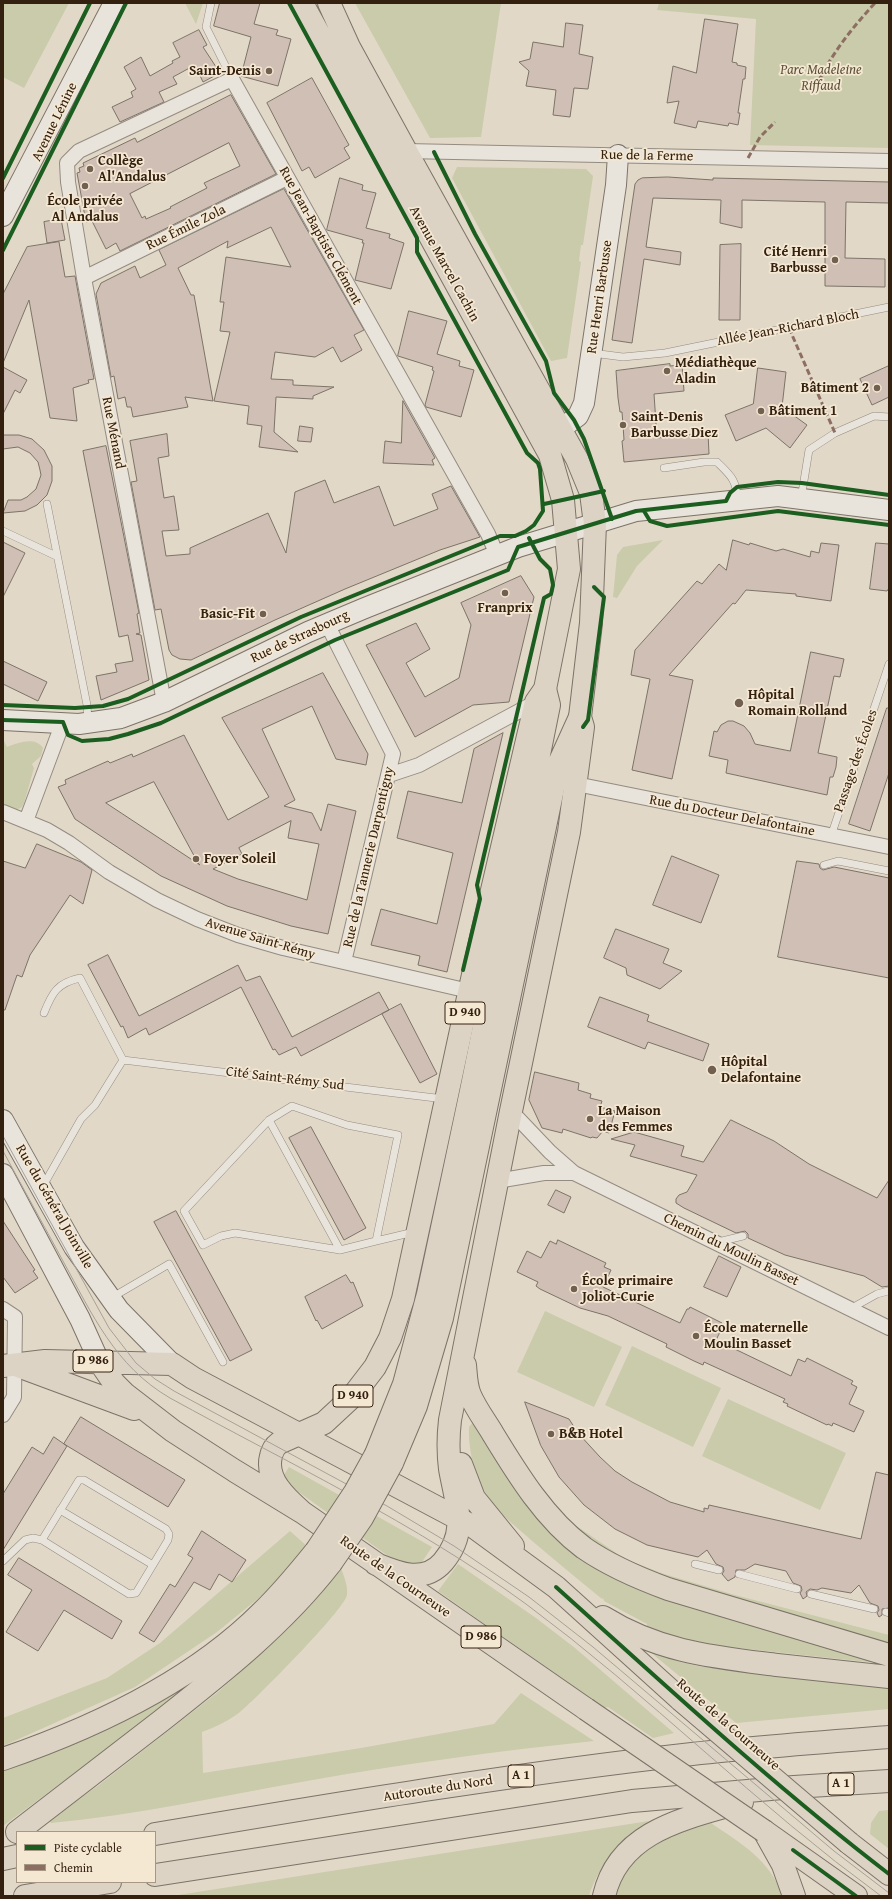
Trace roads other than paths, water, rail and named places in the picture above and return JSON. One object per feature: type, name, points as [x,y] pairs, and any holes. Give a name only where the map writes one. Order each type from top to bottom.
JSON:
[{"type":"main road","name":"Avenue Marcel Cachin","points":[[302,3],[516,396],[544,443],[554,466],[561,493],[567,532]]},
{"type":"main road","name":"Avenue Marcel Cachin","points":[[329,3],[349,46],[406,151],[562,428],[591,493],[595,524],[591,623],[580,717]]},
{"type":"main road","name":"D 940","points":[[302,1512],[290,1502],[279,1488],[273,1479],[269,1466],[276,1446],[298,1434],[324,1423],[352,1397],[375,1367],[390,1338],[403,1299],[469,991],[568,576],[567,532]]},
{"type":"main road","points":[[3,1759],[116,1712],[147,1696],[191,1668],[222,1647],[262,1613],[323,1557],[362,1518],[384,1458],[428,1294],[473,1083],[549,705],[540,696]]},
{"type":"main road","points":[[376,1564],[395,1572],[413,1576],[425,1574],[434,1569],[450,1553],[454,1546],[459,1519],[457,1495],[450,1470],[448,1436],[450,1420],[466,1332],[569,832],[583,727],[580,717]]},
{"type":"main road","points":[[384,1458],[416,1406],[442,1318],[555,779],[560,761],[580,717]]},
{"type":"main road","points":[[466,1332],[466,1380],[470,1395],[532,1494],[556,1522],[582,1547],[613,1566],[638,1578],[668,1589],[889,1655]]},
{"type":"main road","name":"D 986","points":[[9,1366],[45,1361],[99,1361],[172,1364]]},
{"type":"main road","name":"Route de la Courneuve","points":[[99,1361],[114,1383],[125,1394],[173,1431],[235,1472],[302,1512],[586,1710],[764,1831],[784,1851]]},
{"type":"main road","name":"Route de la Courneuve","points":[[172,1364],[193,1378],[474,1527],[548,1580],[681,1700],[849,1843],[889,1874]]},
{"type":"main road","points":[[9,1366],[129,1407],[173,1431]]},
{"type":"main road","points":[[450,1420],[456,1450],[474,1498],[517,1551],[548,1580],[614,1624],[634,1634],[687,1652],[725,1659],[889,1677]]},
{"type":"main road","points":[[20,1829],[214,1680],[264,1637],[304,1596],[323,1557]]},
{"type":"main road","name":"Autoroute du Nord","points":[[156,1834],[511,1778],[604,1765],[693,1754],[889,1737]]},
{"type":"main road","name":"A 1","points":[[156,1874],[632,1801],[794,1787],[889,1781]]},
{"type":"main road","points":[[604,1896],[609,1882],[623,1858],[642,1840],[664,1826],[794,1787]]},
{"type":"main road","points":[[3,1843],[16,1832]]},
{"type":"main road","points":[[794,1896],[783,1865],[784,1851],[856,1896]]},
{"type":"main road","points":[[3,1859],[16,1856]]},
{"type":"main road","points":[[25,1896],[104,1883]]},
{"type":"street","points":[[3,216],[114,3]]},
{"type":"street","name":"Rue Ménand","points":[[164,702],[84,278],[68,182],[67,163],[79,151],[232,79]]},
{"type":"street","name":"Rue Jean-Baptiste Clément","points":[[232,79],[488,534],[497,555]]},
{"type":"street","name":"Rue de la Ferme","points":[[406,151],[889,161]]},
{"type":"street","name":"Rue Henri Barbusse","points":[[562,428],[574,420],[583,408],[616,185],[618,156]]},
{"type":"street","name":"Rue Émile Zola","points":[[84,278],[287,178]]},
{"type":"street","name":"Rue de Strasbourg","points":[[3,720],[88,723],[121,718],[164,702],[327,624],[497,555],[636,511],[778,496],[889,510]]},
{"type":"street","name":"Rue de la Tannerie Darpentigny","points":[[327,624],[393,754],[344,962]]},
{"type":"street","points":[[389,775],[419,765],[540,696]]},
{"type":"street","points":[[26,821],[63,722]]},
{"type":"street","name":"Rue du Docteur Delafontaine","points":[[576,784],[889,847]]},
{"type":"street","name":"Avenue Saint-Rémy","points":[[3,812],[58,836],[109,872],[157,900],[197,919],[238,935],[283,948],[469,991]]},
{"type":"street","points":[[511,1111],[550,1152],[574,1173]]},
{"type":"street","name":"Rue du Général Joinville","points":[[3,1120],[74,1247],[110,1298],[172,1364]]},
{"type":"street","points":[[497,1181],[544,1173],[574,1173]]},
{"type":"street","name":"Chemin du Moulin Basset","points":[[574,1173],[889,1328]]},
{"type":"street","name":"Rue du Général Joinville","points":[[3,1174],[80,1319],[99,1361]]},
{"type":"street","points":[[3,1309],[15,1317],[9,1366],[14,1397],[3,1415]]},
{"type":"lane","points":[[211,3],[206,27],[232,79]]},
{"type":"lane","name":"Allée Jean-Richard Bloch","points":[[592,353],[623,357],[665,353],[889,307]]},
{"type":"lane","points":[[801,499],[808,450],[835,433],[874,416],[889,417]]},
{"type":"lane","points":[[664,468],[704,462],[717,462],[732,478],[737,487],[737,500]]},
{"type":"lane","points":[[47,504],[56,556],[87,705],[88,723]]},
{"type":"lane","points":[[3,531],[56,556]]},
{"type":"lane","name":"Passage des Écoles","points":[[832,836],[889,664]]},
{"type":"lane","points":[[824,865],[838,861],[889,871]]},
{"type":"lane","points":[[41,1189],[81,1119],[95,1105],[123,1060],[80,978],[67,981],[52,993],[44,1013]]},
{"type":"lane","name":"Cité Saint-Rémy Sud","points":[[123,1060],[446,1099]]},
{"type":"lane","points":[[376,1241],[398,1135],[348,1125],[292,1106],[269,1120],[184,1211],[199,1246],[221,1236],[235,1232],[340,1250],[418,1231]]},
{"type":"lane","points":[[269,1120],[340,1250]]},
{"type":"lane","points":[[715,1243],[743,1236]]},
{"type":"lane","points":[[110,1298],[172,1262],[223,1362]]},
{"type":"lane","points":[[850,1309],[877,1294],[888,1291]]},
{"type":"lane","points":[[3,1562],[25,1540],[33,1538],[42,1540],[129,1594],[136,1593],[168,1540],[169,1534],[166,1529],[91,1484],[84,1480],[79,1480],[42,1540]]},
{"type":"lane","points":[[60,1510],[154,1565]]},
{"type":"lane","points":[[695,1564],[719,1570]]},
{"type":"lane","points":[[739,1574],[797,1589]]},
{"type":"lane","points":[[811,1594],[874,1609]]},
{"type":"tram line","points":[[3,1136],[109,1328],[136,1363],[155,1379],[174,1391],[387,1506],[454,1546],[529,1597],[593,1647],[834,1851],[889,1893]]},
{"type":"tram line","points":[[3,1151],[95,1319],[120,1355],[134,1371],[170,1398],[351,1495],[440,1547],[526,1604],[616,1675],[791,1825],[881,1896]]},
{"type":"place","name":"Saint-Denis","points":[[269,71]]},
{"type":"place","name":"Collège Al'Andalus","points":[[90,169]]},
{"type":"place","name":"École privée Al Andalus","points":[[85,186]]},
{"type":"place","name":"Cité Henri Barbusse","points":[[835,260]]},
{"type":"place","name":"Médiathèque Aladin","points":[[667,371]]},
{"type":"place","name":"Bâtiment 2","points":[[877,388]]},
{"type":"place","name":"Bâtiment 1","points":[[761,411]]},
{"type":"place","name":"Saint-Denis Barbusse Diez","points":[[623,425]]},
{"type":"place","name":"Franprix","points":[[505,593]]},
{"type":"place","name":"Basic-Fit","points":[[263,614]]},
{"type":"place","name":"Hôpital Romain Rolland","points":[[739,703]]},
{"type":"place","name":"Foyer Soleil","points":[[196,859]]},
{"type":"place","name":"Hôpital Delafontaine","points":[[712,1070]]},
{"type":"place","name":"La Maison des Femmes","points":[[590,1119]]},
{"type":"place","name":"École primaire Joliot-Curie","points":[[574,1289]]},
{"type":"place","name":"École maternelle Moulin Basset","points":[[696,1336]]},
{"type":"place","name":"B&B Hotel","points":[[551,1434]]},
{"type":"park label","name":"Parc Madeleine Riffaud","points":[[821,78]]}]
